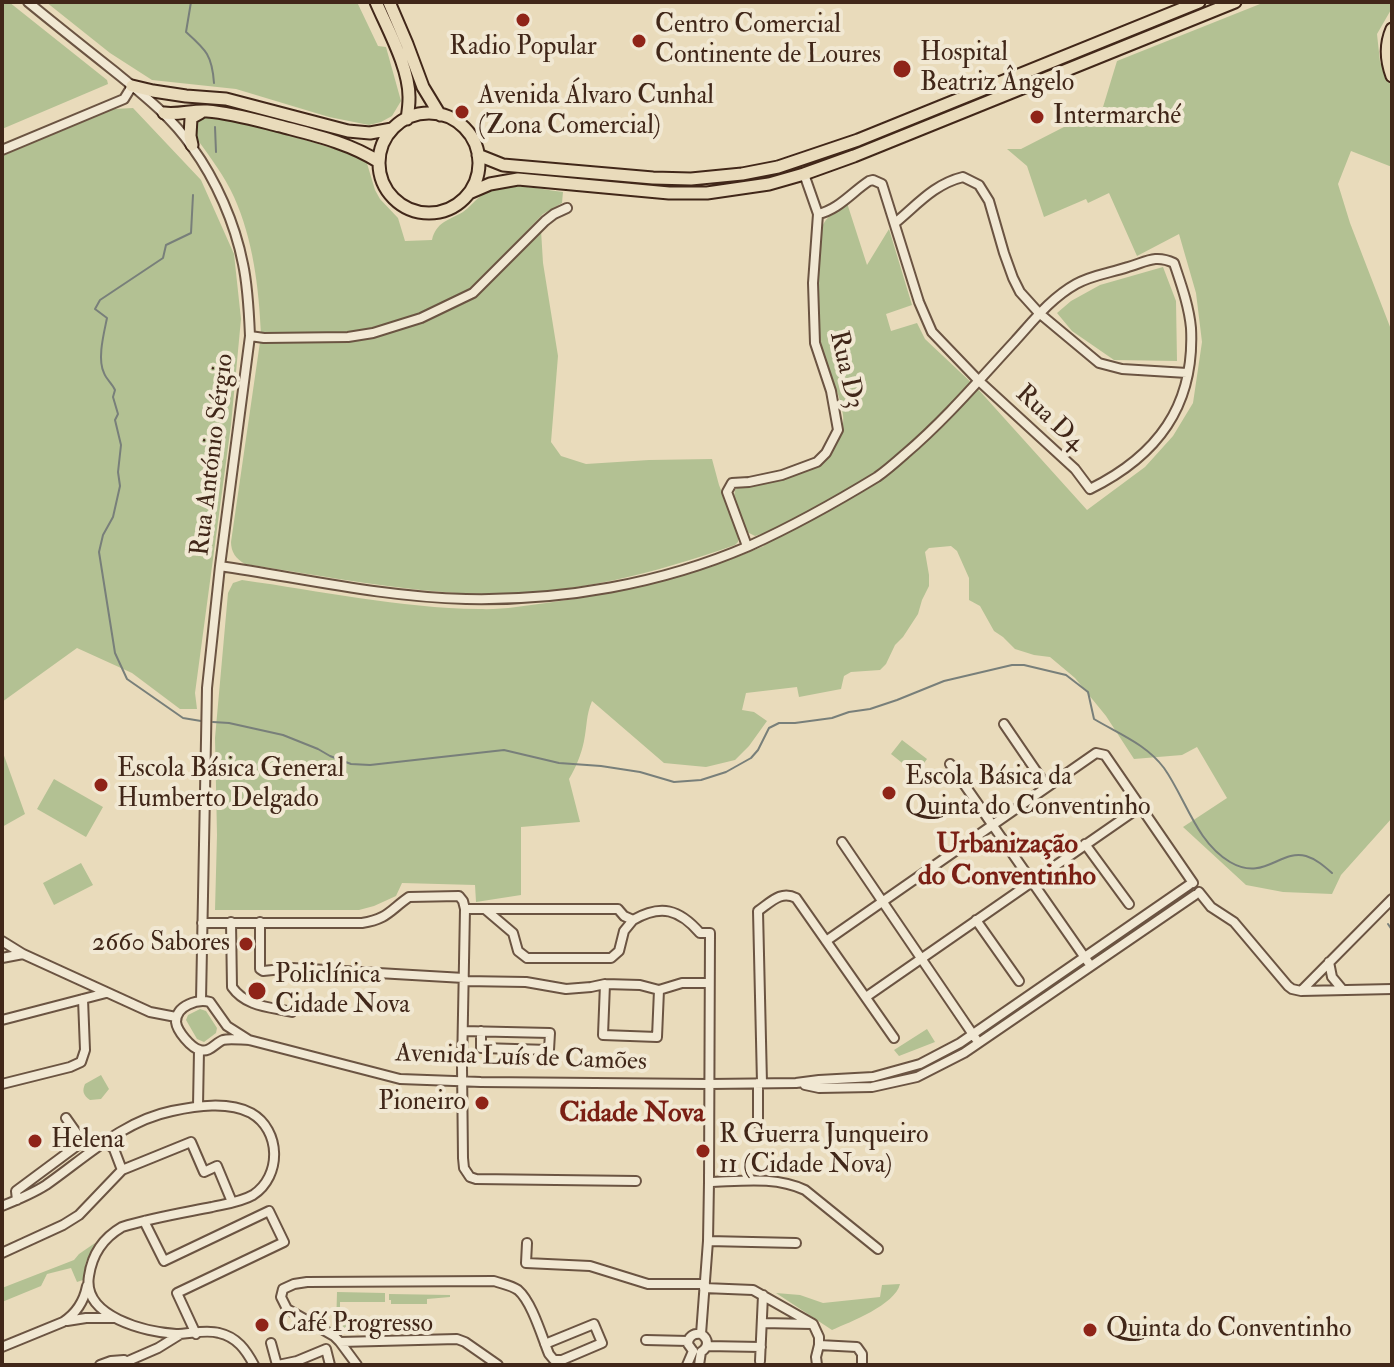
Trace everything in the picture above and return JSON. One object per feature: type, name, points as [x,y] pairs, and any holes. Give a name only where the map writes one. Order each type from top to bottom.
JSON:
[{"type":"main road","points":[[376,2],[408,84],[410,100],[407,119]]},
{"type":"main road","points":[[389,2],[423,87],[440,115]]},
{"type":"main road","points":[[478,155],[503,165],[653,178],[714,178],[759,171],[858,140],[1199,2]]},
{"type":"main road","points":[[469,193],[490,184],[518,179],[669,193],[744,189],[804,174],[854,156],[1235,2]]},
{"type":"main road","points":[[1392,29],[1387,59],[1392,76]]},
{"type":"main road","points":[[132,86],[186,96],[226,99],[348,131],[370,133],[392,129]]},
{"type":"main road","points":[[164,113],[186,96]]},
{"type":"main road","points":[[164,113],[174,115],[204,111],[247,117],[362,151],[379,162]]},
{"type":"main road","points":[[192,145],[191,118],[204,111]]},
{"type":"main road","points":[[424,113],[440,115],[457,122],[474,141],[479,169],[476,181],[462,202],[430,214],[402,206],[390,194],[382,179],[379,162],[385,139],[392,129],[424,113]]},
{"type":"street","name":"Rua António Sérgio","points":[[28,2],[164,113],[192,145],[230,219],[243,262],[250,336],[207,688],[201,1000]]},
{"type":"street","points":[[2,150],[124,99],[132,86]]},
{"type":"street","name":"Rua D3","points":[[747,546],[727,492],[732,483],[773,477],[817,462],[826,453],[838,430],[836,411],[813,328],[818,214],[804,174]]},
{"type":"street","points":[[220,566],[408,595],[464,599],[570,594],[670,574],[747,546],[880,475],[926,436],[1039,313],[1057,296],[1079,282],[1151,259],[1163,258],[1174,263],[1184,292],[1191,326],[1187,373],[1122,369],[1099,363],[1039,313],[1020,292],[1004,253],[989,201],[979,185],[963,177],[948,181],[926,195],[895,223]]},
{"type":"street","name":"Rua D4","points":[[818,214],[826,212],[866,183],[873,180],[879,182],[932,332],[979,381],[1075,469],[1090,489],[1130,466],[1164,431],[1173,416],[1187,373]]},
{"type":"street","points":[[250,336],[348,337],[373,333],[421,318],[473,293],[545,221],[567,208]]},
{"type":"street","points":[[1004,724],[1047,787]]},
{"type":"street","points":[[826,941],[1096,753],[1105,755],[1140,807],[1191,884],[1188,891],[1197,893],[1234,922],[1288,986],[1301,991],[1392,989]]},
{"type":"street","points":[[950,764],[1088,962]]},
{"type":"street","points":[[866,997],[1140,807]]},
{"type":"street","points":[[842,842],[976,1039]]},
{"type":"street","points":[[1085,844],[1129,904]]},
{"type":"street","name":"Avenida Luís de Camões","points":[[1088,962],[1191,884]]},
{"type":"street","name":"Avenida Luís de Camões","points":[[249,1040],[400,1079],[709,1084],[796,1083],[873,1077],[920,1064],[976,1039],[1088,962],[1197,893]]},
{"type":"street","points":[[758,1124],[758,911],[780,895],[788,894],[796,898],[894,1038]]},
{"type":"street","points":[[202,923],[362,923],[390,914],[409,897],[459,896],[465,909],[464,1168],[470,1177],[476,1179],[636,1181]]},
{"type":"street","points":[[1301,991],[1392,899]]},
{"type":"street","points":[[465,909],[618,909],[633,920]]},
{"type":"street","points":[[485,910],[513,933],[518,951],[527,958],[611,958],[619,951],[624,931],[633,920],[646,913],[664,910],[680,914],[700,933],[710,933],[708,1241],[701,1334],[705,1337],[699,1365]]},
{"type":"street","points":[[976,920],[1019,981]]},
{"type":"street","points":[[231,922],[232,987],[238,995],[253,1004],[292,1012]]},
{"type":"street","points":[[260,922],[260,969],[263,971],[292,968],[526,982],[566,989],[605,984],[640,985],[659,990],[682,983],[709,983]]},
{"type":"street","points":[[2,941],[23,954],[150,1012],[176,1017]]},
{"type":"street","points":[[2,958],[23,954]]},
{"type":"street","points":[[1329,962],[1332,977],[1342,989]]},
{"type":"street","points":[[605,984],[603,1035],[657,1037],[659,990]]},
{"type":"street","points":[[2,1020],[107,992]]},
{"type":"street","points":[[2,1084],[81,1062],[85,1050],[83,999]]},
{"type":"street","points":[[201,1000],[210,1002],[227,1026],[249,1040],[223,1040],[206,1050],[199,1050],[187,1041],[176,1025],[176,1017],[185,1007],[201,1000]]},
{"type":"street","points":[[223,1040],[227,1026]]},
{"type":"street","points":[[463,1031],[481,1031],[550,1033],[549,1050],[481,1048],[481,1031]]},
{"type":"street","points":[[198,1106],[199,1050]]},
{"type":"street","points":[[2,1206],[45,1186],[105,1141],[138,1123],[169,1112],[198,1106],[229,1107],[250,1113],[265,1125],[274,1147],[272,1171],[267,1181],[251,1196],[122,1227],[106,1239],[96,1253],[82,1304],[72,1316],[2,1347]]},
{"type":"street","points":[[66,1118],[90,1153]]},
{"type":"street","points":[[105,1141],[114,1149],[122,1170]]},
{"type":"street","points":[[17,1200],[16,1191],[82,1142]]},
{"type":"street","points":[[2,1253],[79,1215],[122,1170],[191,1142],[204,1172],[217,1166],[232,1202]]},
{"type":"street","points":[[709,1182],[777,1181],[791,1184],[805,1190],[878,1249]]},
{"type":"street","points":[[144,1221],[164,1261],[269,1211],[284,1242],[177,1293],[196,1334]]},
{"type":"street","points":[[708,1241],[796,1243]]},
{"type":"street","points":[[527,1243],[526,1263],[590,1266],[648,1284],[753,1290],[813,1324],[819,1337],[817,1365]]},
{"type":"street","points":[[357,1365],[334,1336],[287,1309],[281,1297],[283,1289],[307,1282],[494,1281],[511,1286],[526,1299],[549,1354],[554,1360],[562,1360],[602,1343],[594,1324],[545,1344]]},
{"type":"street","points":[[88,1283],[94,1303],[114,1318]]},
{"type":"street","points":[[760,1361],[763,1295]]},
{"type":"street","points":[[63,1322],[114,1318],[152,1330],[181,1334],[219,1333],[237,1342],[254,1365]]},
{"type":"street","points":[[762,1323],[813,1324]]},
{"type":"street","points":[[119,1365],[136,1362],[181,1334]]},
{"type":"street","points":[[688,1341],[694,1334],[701,1334]]},
{"type":"street","points":[[340,1342],[457,1339],[498,1365]]},
{"type":"street","points":[[646,1340],[688,1341]]},
{"type":"street","points":[[688,1341],[689,1347],[700,1350],[761,1347]]},
{"type":"street","points":[[271,1343],[278,1365],[298,1363],[326,1349],[330,1365]]},
{"type":"street","points":[[819,1345],[857,1347],[862,1354],[862,1365]]},
{"type":"street","points":[[687,1365],[700,1350]]},
{"type":"street","points":[[100,1365],[111,1361],[136,1362]]},
{"type":"green space","points":[[2,2],[9,2],[107,80],[108,84],[2,129]]},
{"type":"green space","points":[[46,2],[357,2],[378,46],[386,47],[401,101],[392,116],[369,125],[329,117],[236,89],[152,80],[110,53]]},
{"type":"green space","points":[[1265,2],[1392,2],[1392,8],[1377,34],[1380,62],[1392,84],[1392,167],[1351,151],[1338,184],[1392,332],[1392,818],[1341,875],[1332,894],[1283,892],[1246,885],[1183,827],[1227,798],[1197,747],[1182,755],[1134,759],[1106,716],[1075,678],[1050,657],[1015,649],[994,631],[980,606],[969,600],[969,578],[957,551],[951,546],[929,548],[925,552],[929,586],[918,614],[880,670],[851,672],[844,676],[841,689],[799,697],[797,687],[746,693],[742,710],[754,712],[767,721],[735,760],[706,767],[664,763],[592,701],[581,751],[569,779],[580,822],[521,827],[521,895],[476,902],[475,885],[402,883],[396,896],[359,910],[215,910],[215,738],[228,593],[233,583],[242,580],[419,606],[504,608],[574,599],[657,582],[764,546],[761,534],[755,536],[747,532],[734,496],[735,490],[825,459],[841,433],[842,408],[821,339],[817,265],[824,223],[847,203],[867,265],[889,229],[912,305],[886,314],[891,331],[917,323],[925,339],[977,388],[1087,510],[1145,467],[1173,436],[1193,403],[1202,342],[1196,293],[1179,234],[1137,256],[1109,193],[1044,217],[1027,166],[1007,149],[1021,149],[1103,107],[1117,61]]},
{"type":"green space","points":[[133,108],[201,180],[234,254],[241,319],[231,425],[195,693],[197,709],[180,709],[132,673],[77,648],[2,702],[2,156],[114,109]]},
{"type":"green space","points":[[206,116],[265,128],[362,157],[366,160],[380,199],[398,218],[405,241],[432,240],[444,222],[463,212],[482,195],[501,187],[522,186],[563,192],[562,203],[543,214],[472,288],[416,316],[361,332],[261,334],[254,264],[241,213],[226,182],[194,131],[197,120]]},
{"type":"green space","points":[[541,230],[543,263],[558,356],[551,442],[561,456],[586,464],[712,459],[738,532],[738,542],[642,574],[579,587],[515,593],[453,593],[393,587],[245,564],[239,560],[231,542],[260,342],[350,340],[397,331],[445,311],[479,292]]},
{"type":"green space","points":[[1163,267],[1176,301],[1177,361],[1114,360],[1072,331],[1057,313],[1071,301],[1100,285]]},
{"type":"green space","points":[[902,740],[927,759],[916,774],[891,754]]},
{"type":"green space","points":[[2,750],[25,814],[2,827]]},
{"type":"green space","points":[[54,779],[103,807],[86,837],[37,809]]},
{"type":"green space","points":[[81,863],[93,885],[54,905],[43,883]]},
{"type":"green space","points":[[200,1009],[206,1011],[217,1028],[216,1033],[204,1042],[197,1039],[186,1020],[188,1015]]},
{"type":"green space","points":[[927,1029],[935,1042],[899,1056],[894,1050]]},
{"type":"green space","points":[[101,1075],[109,1089],[101,1099],[90,1100],[84,1093],[85,1084]]},
{"type":"green space","points":[[95,1243],[86,1262],[83,1280],[77,1282],[71,1268],[47,1274],[41,1286],[2,1302],[2,1288],[74,1260]]},
{"type":"green space","points":[[900,1284],[881,1306],[832,1330],[776,1293],[800,1295],[823,1303],[880,1297],[882,1285]]},
{"type":"green space","points":[[337,1292],[385,1293],[385,1302],[340,1302],[340,1317],[350,1318],[351,1321],[384,1321],[384,1330],[359,1329],[356,1333],[336,1329]]},
{"type":"green space","points":[[389,1294],[450,1297],[427,1299],[427,1304],[391,1304]]},
{"type":"waterway","points":[[191,2],[186,32],[207,54],[214,83]]},
{"type":"waterway","points":[[215,127],[216,152]]},
{"type":"waterway","points":[[193,195],[191,233],[166,245],[163,258],[100,300],[95,309],[107,318],[101,361],[105,375],[115,390],[113,397],[118,414],[115,420],[121,445],[120,486],[113,517],[103,535],[99,552],[115,653],[127,679],[183,718],[201,721]]},
{"type":"waterway","points":[[213,722],[283,735],[351,764],[370,765],[504,750],[559,763],[640,772],[674,782],[701,780],[726,772],[751,758],[769,728],[779,723],[832,718],[870,709],[944,681],[1024,665],[1066,675],[1088,692],[1094,719],[1132,740],[1157,760],[1172,780],[1200,832],[1230,862],[1253,869],[1297,855],[1317,861],[1332,873]]},
{"type":"waterway","points":[[1388,924],[1392,930]]},
{"type":"place","name":"Radio Popular","points":[[523,20]]},
{"type":"place","name":"Centro Comercial Continente de Loures","points":[[639,41]]},
{"type":"place","name":"Hospital Beatriz Ângelo","points":[[902,69]]},
{"type":"place","name":"Avenida Álvaro Cunhal (Zona Comercial)","points":[[462,112]]},
{"type":"place","name":"Intermarché","points":[[1037,117]]},
{"type":"place","name":"Escola Básica General Humberto Delgado","points":[[101,785]]},
{"type":"place","name":"Escola Básica da Quinta do Conventinho","points":[[889,793]]},
{"type":"place","name":"2660 Sabores","points":[[246,944]]},
{"type":"place","name":"Policlínica Cidade Nova","points":[[257,991]]},
{"type":"place","name":"Pioneiro","points":[[482,1103]]},
{"type":"place","name":"Helena","points":[[35,1141]]},
{"type":"place","name":"R Guerra Junqueiro 11 (Cidade Nova)","points":[[703,1151]]},
{"type":"place","name":"Café Progresso","points":[[262,1325]]},
{"type":"place","name":"Quinta do Conventinho","points":[[1090,1330]]},
{"type":"district","name":"Urbanização do Conventinho","points":[[1007,862]]},
{"type":"district","name":"Cidade Nova","points":[[632,1115]]}]
